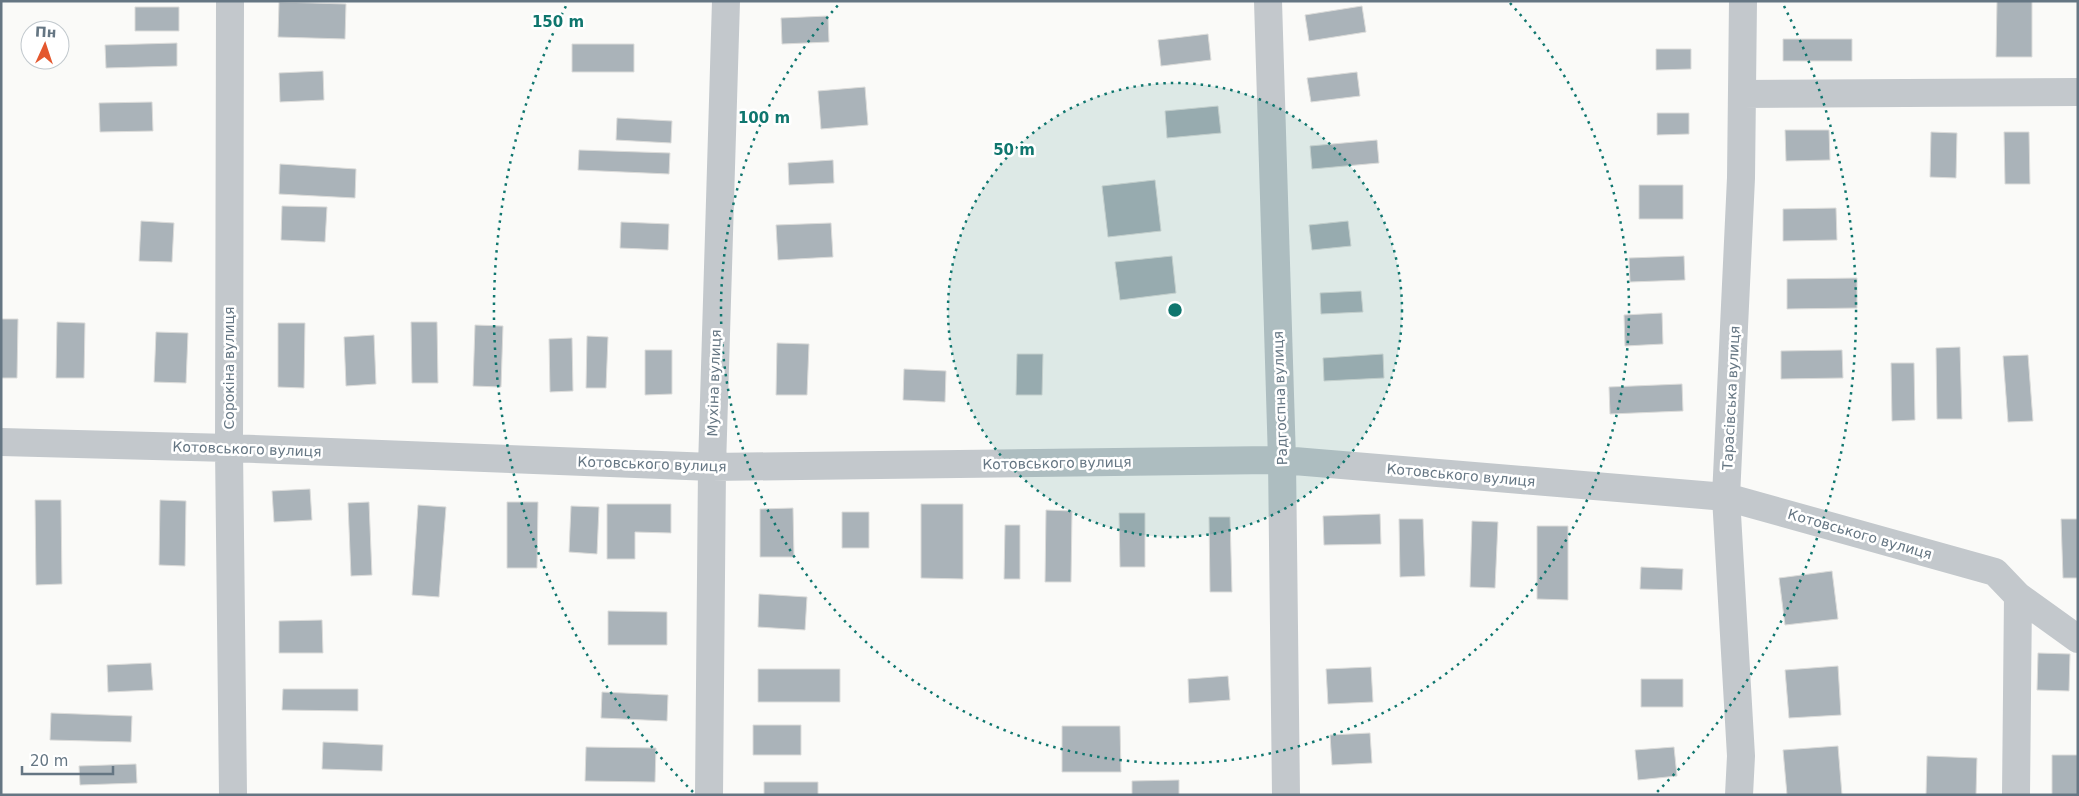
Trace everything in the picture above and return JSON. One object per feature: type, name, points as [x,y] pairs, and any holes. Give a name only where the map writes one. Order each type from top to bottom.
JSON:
[{"type":"street","name":"Сорокіна вулиця","points":[[230,1],[229,448],[233,795]]},
{"type":"street","name":"Мухіна вулиця","points":[[709,795],[712,467],[726,1]]},
{"type":"street","name":"Радгоспна вулиця","points":[[1268,1],[1282,460],[1286,795]]},
{"type":"street","name":"Тарасівська вулиця","points":[[1739,795],[1741,756],[1726,496],[1741,178],[1743,1]]},
{"type":"street","points":[[1742,94],[2078,92]]},
{"type":"street","name":"Котовського вулиця","points":[[1,442],[229,448],[712,467],[1282,460],[1726,496],[1995,572],[2018,596],[2078,639]]},
{"type":"street","points":[[2016,795],[2018,596]]},
{"type":"building","points":[[1997,1],[2032,1],[2032,57],[1996,57]]},
{"type":"building","points":[[279,2],[346,4],[345,39],[278,37]]},
{"type":"building","points":[[1362,6],[1366,32],[1309,41],[1305,15]]},
{"type":"building","points":[[135,7],[179,7],[179,31],[135,31]]},
{"type":"building","points":[[828,16],[829,42],[782,44],[781,18]]},
{"type":"building","points":[[1208,34],[1211,60],[1161,66],[1158,40]]},
{"type":"building","points":[[1783,39],[1852,39],[1852,61],[1783,61]]},
{"type":"building","points":[[177,43],[177,66],[106,68],[105,45]]},
{"type":"building","points":[[572,44],[634,44],[634,72],[572,72]]},
{"type":"building","points":[[1656,49],[1691,49],[1691,69],[1656,70]]},
{"type":"building","points":[[323,71],[324,100],[280,102],[279,73]]},
{"type":"building","points":[[1357,72],[1360,96],[1311,102],[1307,78]]},
{"type":"building","points":[[865,87],[868,125],[821,129],[818,91]]},
{"type":"building","points":[[152,102],[153,131],[100,132],[99,103]]},
{"type":"building","points":[[1218,106],[1221,133],[1167,138],[1165,111]]},
{"type":"building","points":[[1657,113],[1689,113],[1689,134],[1657,135]]},
{"type":"building","points":[[617,118],[672,121],[671,143],[616,140]]},
{"type":"building","points":[[1785,130],[1829,130],[1830,160],[1786,161]]},
{"type":"building","points":[[1931,132],[1957,133],[1956,178],[1930,177]]},
{"type":"building","points":[[2004,132],[2029,132],[2030,184],[2005,184]]},
{"type":"building","points":[[1377,140],[1379,163],[1312,169],[1310,146]]},
{"type":"building","points":[[579,150],[670,153],[669,174],[578,170]]},
{"type":"building","points":[[833,160],[834,183],[789,185],[788,163]]},
{"type":"building","points":[[280,164],[356,169],[355,198],[279,194]]},
{"type":"building","points":[[1155,180],[1161,231],[1108,237],[1102,186]]},
{"type":"building","points":[[1639,185],[1683,185],[1683,219],[1639,219]]},
{"type":"building","points":[[282,206],[327,207],[325,242],[281,240]]},
{"type":"building","points":[[1836,208],[1837,240],[1783,241],[1783,209]]},
{"type":"building","points":[[141,221],[174,223],[172,262],[139,261]]},
{"type":"building","points":[[1348,221],[1351,246],[1312,250],[1309,225]]},
{"type":"building","points":[[621,222],[669,224],[668,250],[620,248]]},
{"type":"building","points":[[831,223],[833,257],[778,260],[776,225]]},
{"type":"building","points":[[1172,256],[1176,293],[1120,300],[1115,262]]},
{"type":"building","points":[[1684,256],[1685,280],[1630,282],[1629,258]]},
{"type":"building","points":[[1857,278],[1857,308],[1787,309],[1787,279]]},
{"type":"building","points":[[1361,291],[1363,312],[1321,314],[1320,293]]},
{"type":"building","points":[[1662,313],[1663,344],[1625,346],[1624,315]]},
{"type":"building","points":[[1,319],[18,319],[17,378],[1,378]]},
{"type":"building","points":[[57,322],[85,323],[84,378],[56,378]]},
{"type":"building","points":[[411,322],[437,322],[438,383],[412,383]]},
{"type":"building","points":[[278,323],[305,323],[304,388],[278,387]]},
{"type":"building","points":[[475,325],[503,326],[501,387],[473,386]]},
{"type":"building","points":[[156,332],[188,333],[186,383],[154,382]]},
{"type":"building","points":[[374,335],[376,384],[346,386],[344,337]]},
{"type":"building","points":[[587,336],[608,337],[606,388],[586,388]]},
{"type":"building","points":[[572,338],[573,391],[550,392],[549,339]]},
{"type":"building","points":[[777,343],[809,344],[807,395],[776,395]]},
{"type":"building","points":[[1960,347],[1962,419],[1937,419],[1936,348]]},
{"type":"building","points":[[645,350],[672,350],[672,394],[645,395]]},
{"type":"building","points":[[1842,350],[1843,378],[1781,379],[1781,351]]},
{"type":"building","points":[[1017,354],[1043,354],[1042,395],[1016,395]]},
{"type":"building","points":[[1383,354],[1384,378],[1324,381],[1323,358]]},
{"type":"building","points":[[2028,355],[2033,421],[2008,422],[2003,356]]},
{"type":"building","points":[[1891,363],[1914,363],[1915,420],[1892,421]]},
{"type":"building","points":[[904,369],[946,371],[945,402],[903,400]]},
{"type":"building","points":[[1682,384],[1683,411],[1610,414],[1609,387]]},
{"type":"building","points":[[310,489],[312,520],[274,522],[272,491]]},
{"type":"building","points":[[35,500],[61,500],[62,584],[36,585]]},
{"type":"building","points":[[160,500],[186,501],[185,566],[159,565]]},
{"type":"building","points":[[369,502],[372,575],[351,576],[348,503]]},
{"type":"building","points":[[507,502],[538,502],[537,568],[507,568]]},
{"type":"building","points":[[607,504],[671,504],[671,533],[635,532],[635,559],[607,559]]},
{"type":"building","points":[[921,504],[963,504],[963,579],[921,578]]},
{"type":"building","points":[[418,505],[446,507],[439,597],[412,595]]},
{"type":"building","points":[[571,506],[599,507],[597,554],[569,552]]},
{"type":"building","points":[[793,508],[794,557],[760,557],[760,509]]},
{"type":"building","points":[[1046,510],[1072,511],[1071,582],[1045,582]]},
{"type":"building","points":[[842,512],[869,512],[869,548],[842,548]]},
{"type":"building","points":[[1119,513],[1145,513],[1145,567],[1120,567]]},
{"type":"building","points":[[1380,514],[1381,544],[1324,545],[1323,516]]},
{"type":"building","points":[[1209,517],[1230,517],[1232,592],[1210,592]]},
{"type":"building","points":[[1399,519],[1423,519],[1425,576],[1400,577]]},
{"type":"building","points":[[2061,519],[2078,519],[2078,578],[2063,578]]},
{"type":"building","points":[[1472,521],[1498,522],[1495,588],[1470,587]]},
{"type":"building","points":[[1005,525],[1020,525],[1020,579],[1004,579]]},
{"type":"building","points":[[1537,526],[1568,526],[1568,600],[1537,599]]},
{"type":"building","points":[[1641,567],[1683,569],[1682,590],[1640,589]]},
{"type":"building","points":[[1832,571],[1838,619],[1785,625],[1779,578]]},
{"type":"building","points":[[759,594],[807,597],[805,630],[758,627]]},
{"type":"building","points":[[608,611],[667,612],[667,645],[608,645]]},
{"type":"building","points":[[322,620],[323,653],[279,653],[279,621]]},
{"type":"building","points":[[2038,653],[2070,654],[2069,691],[2037,690]]},
{"type":"building","points":[[151,663],[153,690],[108,692],[107,665]]},
{"type":"building","points":[[1838,666],[1841,715],[1789,718],[1785,670]]},
{"type":"building","points":[[1371,667],[1373,702],[1328,704],[1326,669]]},
{"type":"building","points":[[758,669],[840,669],[840,702],[758,702]]},
{"type":"building","points":[[1228,676],[1230,700],[1189,703],[1188,679]]},
{"type":"building","points":[[1641,679],[1683,679],[1683,707],[1641,707]]},
{"type":"building","points":[[283,689],[358,689],[358,711],[282,710]]},
{"type":"building","points":[[602,692],[668,695],[667,721],[601,718]]},
{"type":"building","points":[[51,713],[132,716],[131,742],[50,740]]},
{"type":"building","points":[[753,725],[801,725],[801,755],[753,755]]},
{"type":"building","points":[[1062,726],[1120,726],[1121,772],[1062,772]]},
{"type":"building","points":[[1370,733],[1372,763],[1332,765],[1330,735]]},
{"type":"building","points":[[323,742],[383,745],[382,771],[322,769]]},
{"type":"building","points":[[1838,746],[1842,795],[1787,795],[1783,750]]},
{"type":"building","points":[[586,747],[656,748],[655,782],[585,781]]},
{"type":"building","points":[[1674,747],[1677,776],[1638,780],[1635,750]]},
{"type":"building","points":[[2052,755],[2078,755],[2078,795],[2052,795]]},
{"type":"building","points":[[1927,756],[1977,758],[1976,795],[1926,795]]},
{"type":"building","points":[[136,764],[137,783],[80,785],[79,766]]},
{"type":"building","points":[[1179,780],[1179,795],[1132,795],[1132,781]]},
{"type":"building","points":[[764,782],[818,782],[818,795],[764,795]]}]
